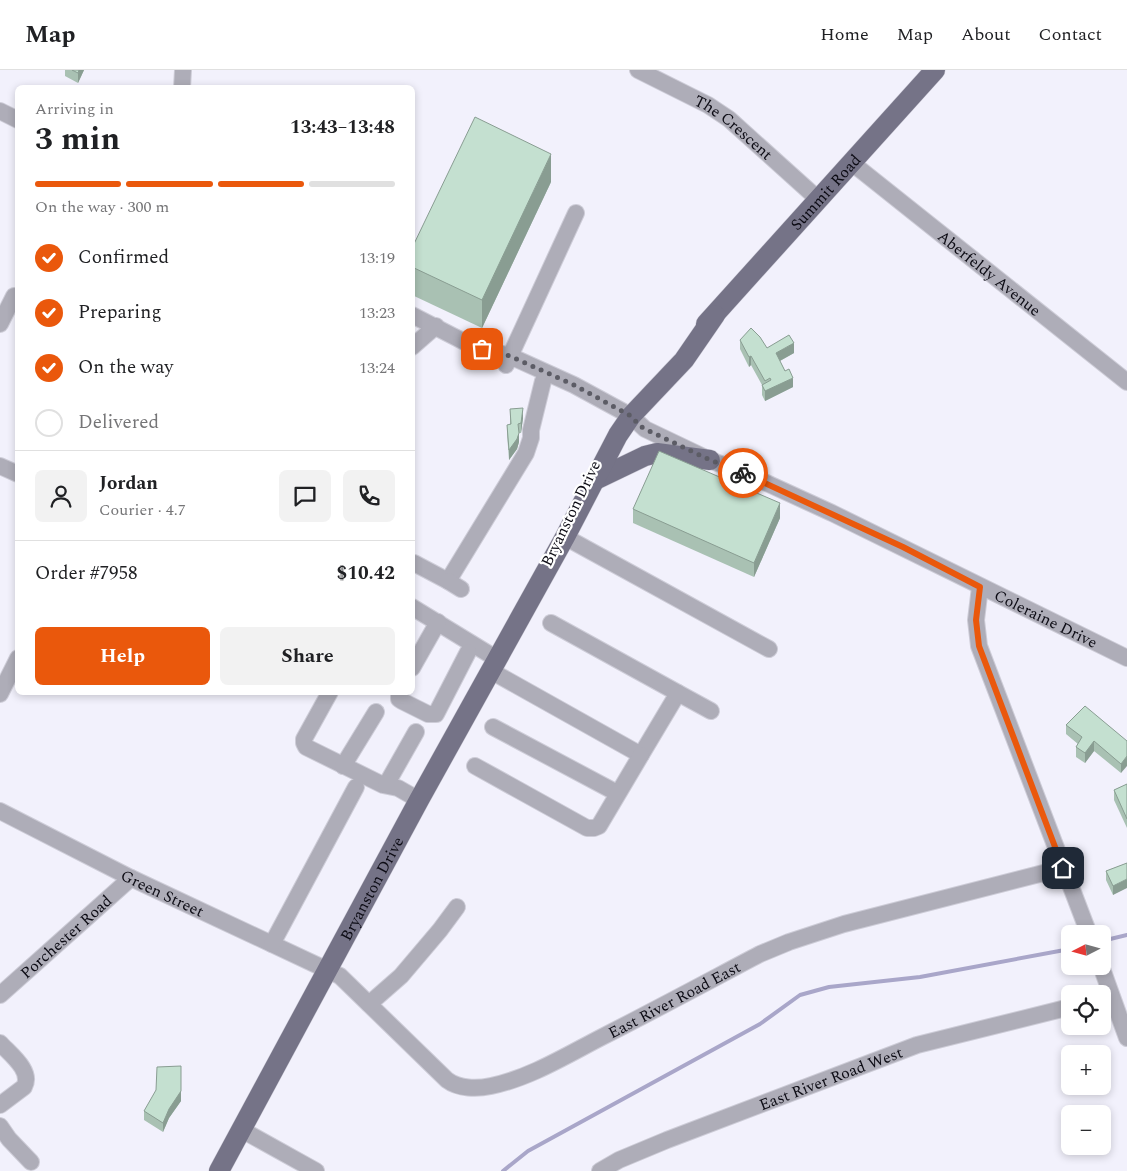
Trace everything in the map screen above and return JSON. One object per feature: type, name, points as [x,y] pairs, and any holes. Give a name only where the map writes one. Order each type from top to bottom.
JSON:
[{"type":"main road","name":"Summit Road","points":[[627,420],[675,353],[716,315],[934,70]]},
{"type":"main road","name":"Bryanston Drive","points":[[219,1171],[627,420]]},
{"type":"main road","name":"Bryanston Drive","points":[[526,607],[582,484],[627,420]]},
{"type":"main road","points":[[593,481],[653,454],[671,454],[687,458],[710,460]]},
{"type":"street","points":[[182,85],[183,70]]},
{"type":"street","name":"The Crescent","points":[[638,70],[729,119],[819,200]]},
{"type":"street","points":[[0,111],[15,118]]},
{"type":"street","name":"Aberfeldy Avenue","points":[[852,163],[1127,382]]},
{"type":"street","points":[[508,360],[576,213]]},
{"type":"street","points":[[0,324],[14,296]]},
{"type":"street","name":"Coleraine Drive","points":[[415,316],[536,375],[574,385],[627,420],[710,460],[832,513],[1127,658]]},
{"type":"street","points":[[415,344],[436,326]]},
{"type":"street","points":[[415,564],[454,585],[526,453],[531,438],[536,375]]},
{"type":"street","points":[[565,537],[769,648]]},
{"type":"street","points":[[980,587],[976,620],[979,646],[1085,925]]},
{"type":"street","points":[[415,609],[438,622],[494,665],[641,755]]},
{"type":"street","points":[[415,663],[438,622]]},
{"type":"street","points":[[551,623],[711,711]]},
{"type":"street","points":[[399,695],[402,701],[428,714],[436,714],[468,652]]},
{"type":"street","points":[[0,694],[15,664]]},
{"type":"street","points":[[475,766],[587,828],[598,826],[678,693]]},
{"type":"street","points":[[328,695],[304,743],[310,749],[343,766],[386,785],[398,788],[419,800]]},
{"type":"street","points":[[343,766],[376,712]]},
{"type":"street","points":[[493,727],[617,794]]},
{"type":"street","points":[[386,785],[416,732]]},
{"type":"street","points":[[272,944],[356,787]]},
{"type":"street","name":"Green Street","points":[[0,811],[131,878],[329,970]]},
{"type":"street","name":"East River Road East","points":[[329,970],[340,976],[451,1083],[465,1087],[490,1086],[518,1078],[565,1056],[760,954],[789,942],[844,924],[1063,868]]},
{"type":"street","name":"Porchester Road","points":[[0,995],[131,878]]},
{"type":"street","points":[[369,1004],[401,976],[457,907]]},
{"type":"street","points":[[1111,1006],[1127,1038]]},
{"type":"street","name":"East River Road West","points":[[607,1169],[667,1140],[917,1045],[1061,1009]]},
{"type":"street","points":[[0,1043],[24,1070],[26,1084],[24,1088],[0,1104]]},
{"type":"street","points":[[0,1126],[30,1162]]},
{"type":"street","points":[[242,1130],[316,1171]]},
{"type":"building","points":[[475,117],[551,154],[482,300],[415,268],[415,242]]},
{"type":"building","points":[[751,328],[767,348],[789,335],[794,343],[776,353],[785,371],[789,369],[793,378],[765,391],[762,385],[771,380],[770,378],[765,381],[740,340]]},
{"type":"building","points":[[523,408],[521,423],[518,424],[519,433],[517,439],[509,450],[507,425],[511,424],[510,409]]},
{"type":"building","points":[[659,451],[780,503],[754,563],[633,509]]},
{"type":"building","points":[[1085,706],[1127,741],[1127,756],[1121,764],[1094,741],[1085,753],[1076,747],[1082,737],[1066,725]]},
{"type":"building","points":[[1127,784],[1127,819],[1114,790]]},
{"type":"building","points":[[1127,863],[1127,879],[1113,886],[1106,871]]},
{"type":"building","points":[[181,1066],[181,1091],[169,1109],[163,1123],[144,1111],[156,1090],[157,1067]]},
{"type":"waterway","points":[[1111,939],[1127,935]]},
{"type":"waterway","points":[[503,1171],[528,1151],[760,1024],[800,995],[829,987],[920,977],[1061,951]]},
{"type":"way so far","points":[[482,349],[510,356],[574,385],[631,416],[645,429],[710,460],[743,473]]},
{"type":"route","points":[[743,473],[903,547],[980,587],[976,620],[979,646],[1063,868]]}]
